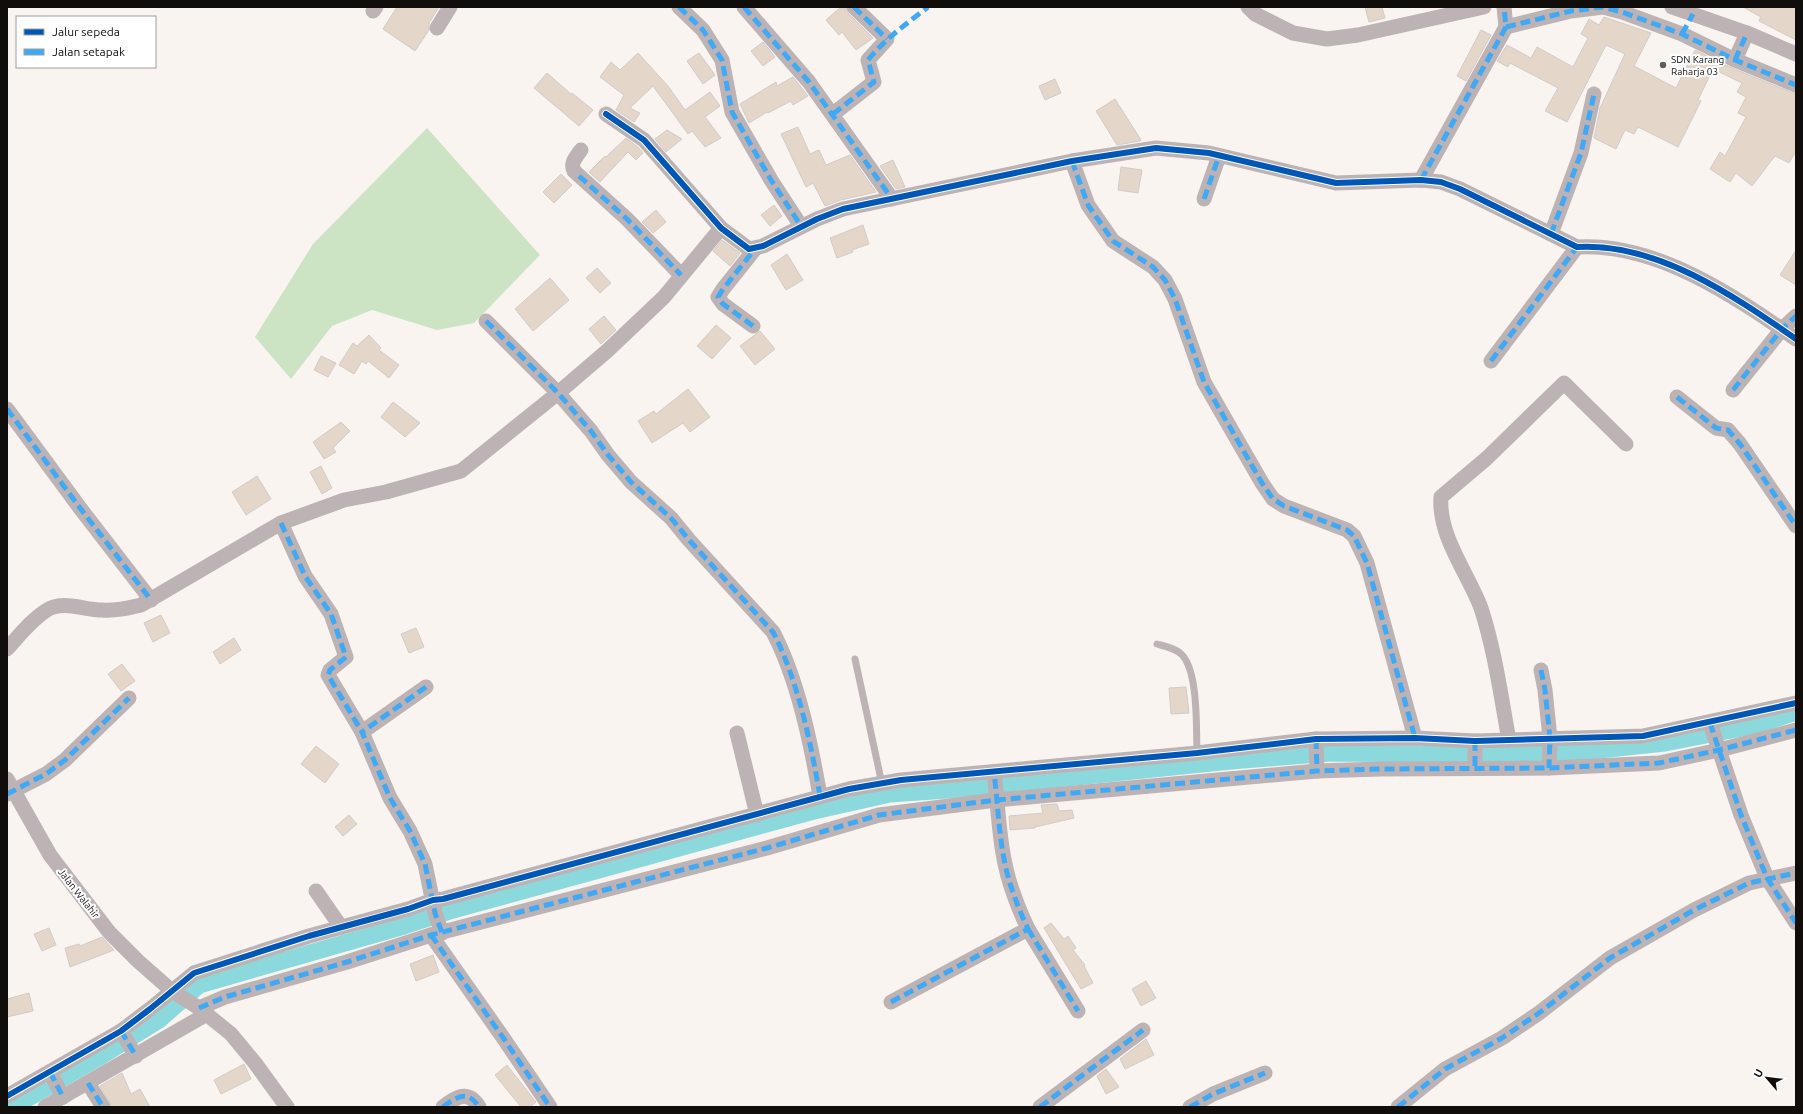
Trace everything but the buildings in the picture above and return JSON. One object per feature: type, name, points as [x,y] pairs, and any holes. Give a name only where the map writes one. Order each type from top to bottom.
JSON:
[{"type":"street","points":[[437,28],[450,7]]},
{"type":"street","points":[[679,7],[703,30],[722,60],[732,112],[801,226]]},
{"type":"street","points":[[744,7],[809,82],[892,199]]},
{"type":"street","points":[[1248,7],[1255,14],[1293,33],[1327,39],[1358,35],[1484,7]]},
{"type":"street","points":[[1672,7],[1687,24],[1742,46],[1796,85]]},
{"type":"street","points":[[833,114],[874,82],[868,60],[887,39],[855,8]]},
{"type":"street","points":[[1422,180],[1505,16],[1570,9],[1623,9],[1687,24],[1742,46],[1796,54]]},
{"type":"street","points":[[1551,234],[1581,153],[1594,94]]},
{"type":"street","points":[[606,114],[644,140],[721,228],[749,249],[755,249]]},
{"type":"street","points":[[753,326],[723,304],[718,297],[755,249],[801,226],[843,209],[1072,161],[1156,148],[1219,156],[1336,183],[1422,180],[1442,182],[1460,189],[1577,247],[1597,246],[1621,249],[1674,266],[1728,293],[1796,339]]},
{"type":"street","points":[[581,150],[572,165],[574,171],[627,219],[681,275]]},
{"type":"street","points":[[1204,198],[1219,156]]},
{"type":"street","points":[[1072,161],[1088,205],[1113,241],[1153,267],[1165,280],[1175,299],[1204,382],[1262,483],[1273,499],[1284,506],[1346,530],[1354,536],[1367,563],[1415,738]]},
{"type":"street","points":[[7,649],[28,626],[48,610],[64,605],[100,610],[119,610],[141,605],[281,523],[344,500],[386,492],[461,471],[558,393],[607,351],[664,297],[721,228]]},
{"type":"street","points":[[1491,361],[1577,247]]},
{"type":"street","points":[[1733,390],[1782,329],[1796,316]]},
{"type":"street","points":[[486,322],[558,393],[591,430],[608,455],[631,482],[671,518],[689,540],[773,632],[781,646],[804,717],[820,796]]},
{"type":"street","points":[[1509,740],[1492,651],[1481,608],[1448,536],[1440,508],[1441,497],[1487,458],[1564,383],[1626,444]]},
{"type":"street","points":[[1676,396],[1716,428],[1728,430],[1740,444],[1796,526]]},
{"type":"street","points":[[7,409],[80,508],[151,600]]},
{"type":"street","points":[[281,523],[305,576],[331,614],[337,629],[346,657],[342,662],[330,670],[328,675],[362,732],[390,798],[417,844],[425,864],[434,907],[437,932],[504,1039],[550,1107]]},
{"type":"street","points":[[1541,670],[1545,690],[1550,754]]},
{"type":"street","points":[[362,732],[426,687]]},
{"type":"street","points":[[9,788],[46,774],[65,760],[129,698]]},
{"type":"street","points":[[7,1096],[52,1075],[124,1034],[194,973],[341,926],[408,909],[434,907],[443,899],[820,796],[900,780],[994,775],[1197,753],[1316,743],[1415,738],[1475,756],[1509,740],[1550,754],[1643,736],[1712,727],[1796,703]]},
{"type":"street","points":[[1712,727],[1741,815],[1767,878],[1796,923]]},
{"type":"street","points":[[46,1107],[62,1096],[88,1083],[135,1054],[200,1009],[225,996],[347,962],[437,932],[767,848],[880,815],[996,796],[1316,768],[1475,756],[1550,754],[1659,763],[1796,730]]},
{"type":"street","points":[[737,733],[757,814]]},
{"type":"street","points":[[1316,743],[1316,768]]},
{"type":"street","points":[[994,775],[1000,834],[1011,887],[1028,929],[1078,1011]]},
{"type":"street","name":"Jalan Walahir","points":[[9,788],[50,856],[109,932],[138,961],[174,992],[200,1009],[231,1034],[255,1063],[287,1107]]},
{"type":"street","points":[[1398,1107],[1445,1069],[1502,1038],[1539,1013],[1610,958],[1694,910],[1749,883],[1796,873]]},
{"type":"street","points":[[316,891],[341,926]]},
{"type":"street","points":[[891,1002],[1028,929]]},
{"type":"street","points":[[1040,1107],[1143,1030]]},
{"type":"street","points":[[124,1034],[135,1054]]},
{"type":"street","points":[[1190,1107],[1213,1094],[1265,1073]]},
{"type":"street","points":[[52,1075],[62,1096]]},
{"type":"street","points":[[88,1083],[103,1107]]},
{"type":"street","points":[[443,1107],[456,1098],[467,1096],[474,1100],[479,1107]]},
{"type":"lane","points":[[1157,644],[1180,653],[1190,668],[1194,691],[1197,753]]},
{"type":"lane","points":[[854,659],[882,784]]},
{"type":"green space","points":[[427,128],[540,255],[474,323],[437,330],[372,310],[332,326],[291,379],[255,337],[313,244]]},
{"type":"waterway","points":[[13,1107],[98,1058],[159,1020],[199,985],[404,926],[453,910],[814,811],[890,794],[961,789],[1231,761],[1330,753],[1518,755],[1580,752],[1665,743],[1757,725],[1796,712]]},
{"type":"marked path","points":[[679,7],[703,30],[722,60],[732,112],[771,180],[801,226]]},
{"type":"marked path","points":[[744,7],[809,82],[892,199]]},
{"type":"marked path","points":[[854,7],[887,39]]},
{"type":"marked path","points":[[833,114],[874,82],[868,60],[881,45],[928,7]]},
{"type":"marked path","points":[[1421,180],[1506,27],[1504,7]]},
{"type":"marked path","points":[[1506,27],[1571,11],[1603,7],[1622,12],[1682,34],[1735,60],[1796,85]]},
{"type":"marked path","points":[[1682,34],[1693,14]]},
{"type":"marked path","points":[[1735,60],[1747,33]]},
{"type":"marked path","points":[[1551,234],[1581,153],[1594,94]]},
{"type":"marked path","points":[[1204,199],[1219,156]]},
{"type":"marked path","points":[[1072,161],[1088,205],[1113,241],[1153,267],[1165,280],[1175,299],[1204,382],[1262,483],[1273,499],[1284,506],[1347,530],[1354,536],[1367,563],[1415,738]]},
{"type":"marked path","points":[[579,176],[627,219],[681,275]]},
{"type":"marked path","points":[[1491,361],[1577,247]]},
{"type":"marked path","points":[[753,326],[723,304],[718,297],[755,249]]},
{"type":"marked path","points":[[1733,390],[1782,329],[1796,316]]},
{"type":"marked path","points":[[486,321],[558,393],[591,431],[608,455],[631,482],[671,518],[689,540],[773,632],[790,671],[796,691],[808,734],[820,796]]},
{"type":"marked path","points":[[1677,397],[1716,428],[1728,430],[1740,444],[1796,526]]},
{"type":"marked path","points":[[7,409],[80,508],[151,600]]},
{"type":"marked path","points":[[281,523],[305,576],[331,614],[346,657],[330,670],[328,675],[362,732]]},
{"type":"marked path","points":[[1541,670],[1545,690],[1550,738],[1549,768]]},
{"type":"marked path","points":[[426,687],[362,732],[390,798],[410,831],[425,864],[435,913],[442,933]]},
{"type":"marked path","points":[[7,794],[46,774],[65,760],[129,698]]},
{"type":"marked path","points":[[1710,723],[1741,815],[1767,878],[1796,923]]},
{"type":"marked path","points":[[199,1008],[225,997],[347,962],[431,935],[767,848],[879,815],[996,800],[1317,771],[1549,768],[1659,763],[1719,750],[1796,730]]},
{"type":"marked path","points":[[1316,739],[1317,771]]},
{"type":"marked path","points":[[1475,741],[1475,768]]},
{"type":"marked path","points":[[891,1002],[1028,929],[1009,880],[1005,865],[1000,834],[994,772]]},
{"type":"marked path","points":[[1398,1107],[1445,1069],[1502,1038],[1539,1013],[1610,958],[1694,910],[1749,883],[1796,873]]},
{"type":"marked path","points":[[1028,929],[1078,1011]]},
{"type":"marked path","points":[[431,935],[550,1107]]},
{"type":"marked path","points":[[1040,1107],[1143,1030]]},
{"type":"marked path","points":[[121,1031],[136,1056]]},
{"type":"marked path","points":[[50,1072],[63,1097]]},
{"type":"marked path","points":[[1190,1107],[1213,1094],[1265,1073]]},
{"type":"marked path","points":[[88,1083],[103,1107]]},
{"type":"marked path","points":[[443,1107],[462,1096],[471,1098],[479,1107]]},
{"type":"cycle path","points":[[606,114],[644,140],[721,228],[749,249],[763,246],[817,219],[843,209],[1072,161],[1156,148],[1209,153],[1336,183],[1421,180],[1441,182],[1460,189],[1577,247],[1607,248],[1636,253],[1693,275],[1747,306],[1796,339]]},
{"type":"cycle path","points":[[7,1096],[121,1031],[194,973],[309,936],[408,909],[433,900],[443,899],[849,789],[901,780],[1197,753],[1316,739],[1415,738],[1475,741],[1643,736],[1796,703]]},
{"type":"place","name":"SDN Karang Raharja 03","points":[[1663,65]]}]
